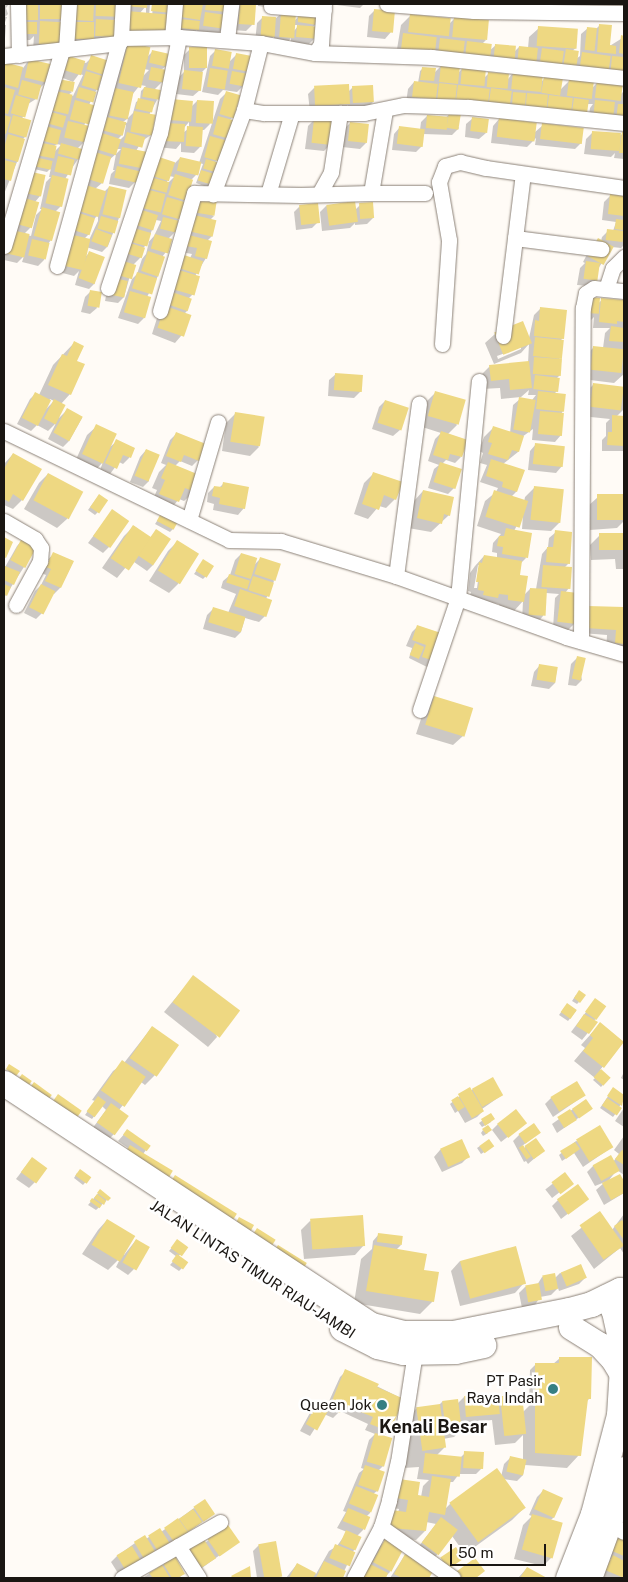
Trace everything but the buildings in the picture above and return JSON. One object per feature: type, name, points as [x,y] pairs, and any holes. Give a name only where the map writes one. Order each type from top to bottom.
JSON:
[{"type":"highway","name":"JALAN LINTAS TIMUR RIAU-JAMBI","points":[[4,1084],[354,1336],[377,1346],[416,1344],[455,1351],[571,1327],[617,1303]]},
{"type":"highway","name":"JALAN LINTAS TIMUR RIAU-JAMBI","points":[[4,1104],[191,1218]]},
{"type":"highway","name":"JALAN LINTAS TIMUR RIAU-JAMBI","points":[[416,1344],[453,1333],[569,1310],[617,1303]]},
{"type":"highway","points":[[568,1578],[593,1514],[619,1415],[623,1352],[617,1303]]},
{"type":"highway","points":[[571,1327],[600,1345],[613,1359],[622,1374]]},
{"type":"highway","points":[[589,1578],[617,1528],[624,1469]]},
{"type":"street","points":[[18,4],[11,56],[120,40],[175,37],[227,39],[315,53],[432,57],[624,78]]},
{"type":"street","points":[[4,246],[64,49],[68,4]]},
{"type":"street","points":[[58,266],[120,40],[123,4]]},
{"type":"street","points":[[108,288],[160,133],[175,37],[175,4]]},
{"type":"street","points":[[227,39],[231,4]]},
{"type":"street","points":[[394,4],[474,11],[624,13]]},
{"type":"street","points":[[271,6],[324,7],[320,44],[315,53]]},
{"type":"street","points":[[213,194],[244,110],[261,43]]},
{"type":"street","points":[[244,110],[340,113],[385,110],[404,105],[469,107],[624,123]]},
{"type":"street","points":[[371,193],[385,110]]},
{"type":"street","points":[[268,194],[292,113]]},
{"type":"street","points":[[319,194],[331,172],[340,113]]},
{"type":"street","points":[[442,344],[449,240],[439,182],[442,169],[448,164],[460,162],[523,174],[624,188]]},
{"type":"street","points":[[503,336],[523,174]]},
{"type":"street","points":[[160,311],[195,193],[319,194],[425,192]]},
{"type":"street","points":[[515,238],[601,249]]},
{"type":"street","points":[[606,289],[613,268],[624,257]]},
{"type":"street","points":[[581,641],[583,308],[586,293],[589,290],[594,288],[624,291]]},
{"type":"street","points":[[420,710],[458,598],[479,381]]},
{"type":"street","points":[[396,576],[419,404]]},
{"type":"street","points":[[189,520],[218,422]]},
{"type":"street","points":[[4,431],[229,540],[281,540],[396,576],[581,641],[624,654]]},
{"type":"street","points":[[4,521],[35,539],[41,548],[40,561],[16,605]]},
{"type":"street","points":[[354,1578],[381,1527],[398,1462],[416,1344]]},
{"type":"street","points":[[122,1578],[220,1522]]},
{"type":"street","points":[[381,1527],[453,1578]]},
{"type":"street","points":[[178,1546],[199,1578]]},
{"type":"place","name":"PT Pasir Raya Indah","points":[[553,1389]]},
{"type":"place","name":"Queen Jok","points":[[382,1405]]},
{"type":"district","name":"Kenali Besar","points":[[433,1427]]}]
